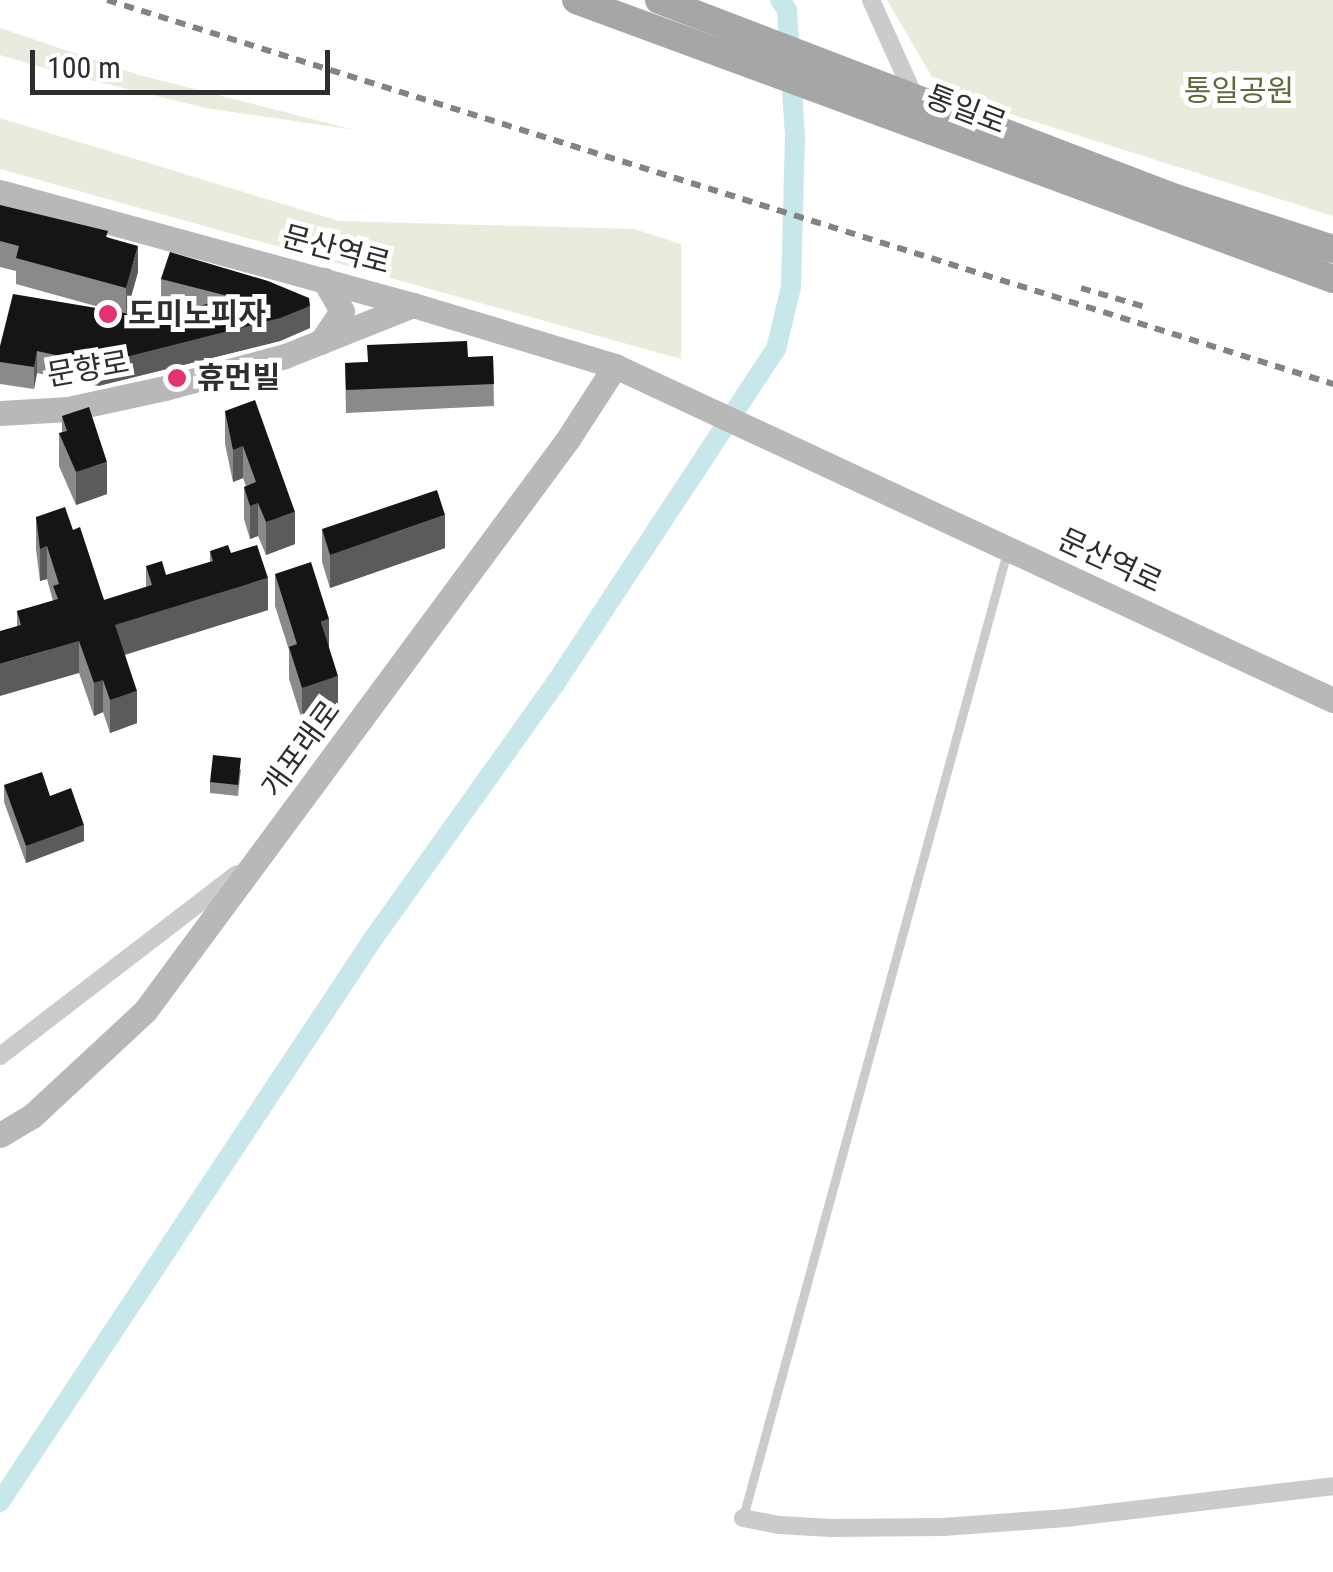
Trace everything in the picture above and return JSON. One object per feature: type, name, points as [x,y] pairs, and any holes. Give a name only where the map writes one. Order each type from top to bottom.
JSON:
[{"type":"main road","name":"통일로","points":[[576,0],[682,39],[934,115],[1333,249]]},
{"type":"main road","name":"통일로","points":[[659,0],[1333,279]]},
{"type":"street","points":[[871,0],[934,115]]},
{"type":"street","name":"문산역로","points":[[0,192],[414,305],[616,366],[1333,700]]},
{"type":"street","points":[[321,342],[342,312],[324,280]]},
{"type":"street","name":"문향로","points":[[0,413],[68,409],[165,388],[285,356],[414,305]]},
{"type":"street","name":"개포래로","points":[[0,1135],[32,1116],[145,1011],[568,438],[616,366]]},
{"type":"street","points":[[0,1056],[268,848]]},
{"type":"street","points":[[743,1518],[779,1526],[943,1526],[1066,1518],[1333,1486]]},
{"type":"lane","points":[[743,1518],[1008,550]]},
{"type":"green space","name":"통일공원","points":[[887,0],[1333,0],[1333,216],[941,92]]},
{"type":"green space","points":[[0,28],[139,75],[355,130],[206,108],[65,74],[0,55]]},
{"type":"green space","points":[[0,118],[339,221],[634,229],[681,244],[681,359],[0,169]]},
{"type":"building","points":[[0,205],[108,231],[106,237],[138,246],[126,288],[16,258],[19,246],[0,241]]},
{"type":"building","points":[[170,252],[268,281],[309,298],[310,306],[280,318],[98,364],[37,351],[34,367],[0,362],[0,346],[13,294],[176,326],[171,314],[232,297],[161,279]]},
{"type":"building","points":[[467,341],[468,357],[493,356],[494,384],[346,390],[345,363],[368,362],[367,345]]},
{"type":"building","points":[[255,400],[295,512],[266,522],[258,503],[250,506],[244,487],[256,482],[243,446],[233,450],[225,411]]},
{"type":"building","points":[[89,407],[107,462],[76,472],[59,433],[67,431],[62,416]]},
{"type":"building","points":[[437,490],[445,515],[330,555],[322,529]]},
{"type":"building","points":[[65,507],[73,530],[80,527],[104,600],[152,585],[146,566],[162,561],[166,575],[213,561],[210,551],[228,545],[231,553],[257,545],[268,578],[115,625],[137,691],[110,700],[103,680],[94,683],[79,641],[0,664],[0,631],[21,625],[17,611],[58,599],[53,586],[59,584],[47,546],[40,549],[36,517]]},
{"type":"building","points":[[311,562],[329,619],[321,622],[338,676],[302,688],[289,647],[297,644],[275,574]]},
{"type":"building","points":[[213,755],[241,758],[238,785],[210,782]]},
{"type":"building","points":[[42,772],[50,796],[71,788],[84,825],[26,846],[4,785]]},
{"type":"waterway","points":[[0,1502],[373,939],[555,684],[776,349],[791,287],[795,137],[787,10],[780,0]]},
{"type":"railway","points":[[107,0],[1333,384]]},
{"type":"railway","points":[[1081,288],[1148,308]]},
{"type":"place","name":"도미노피자","points":[[108,314]]},
{"type":"place","name":"휴먼빌","points":[[177,378]]}]
